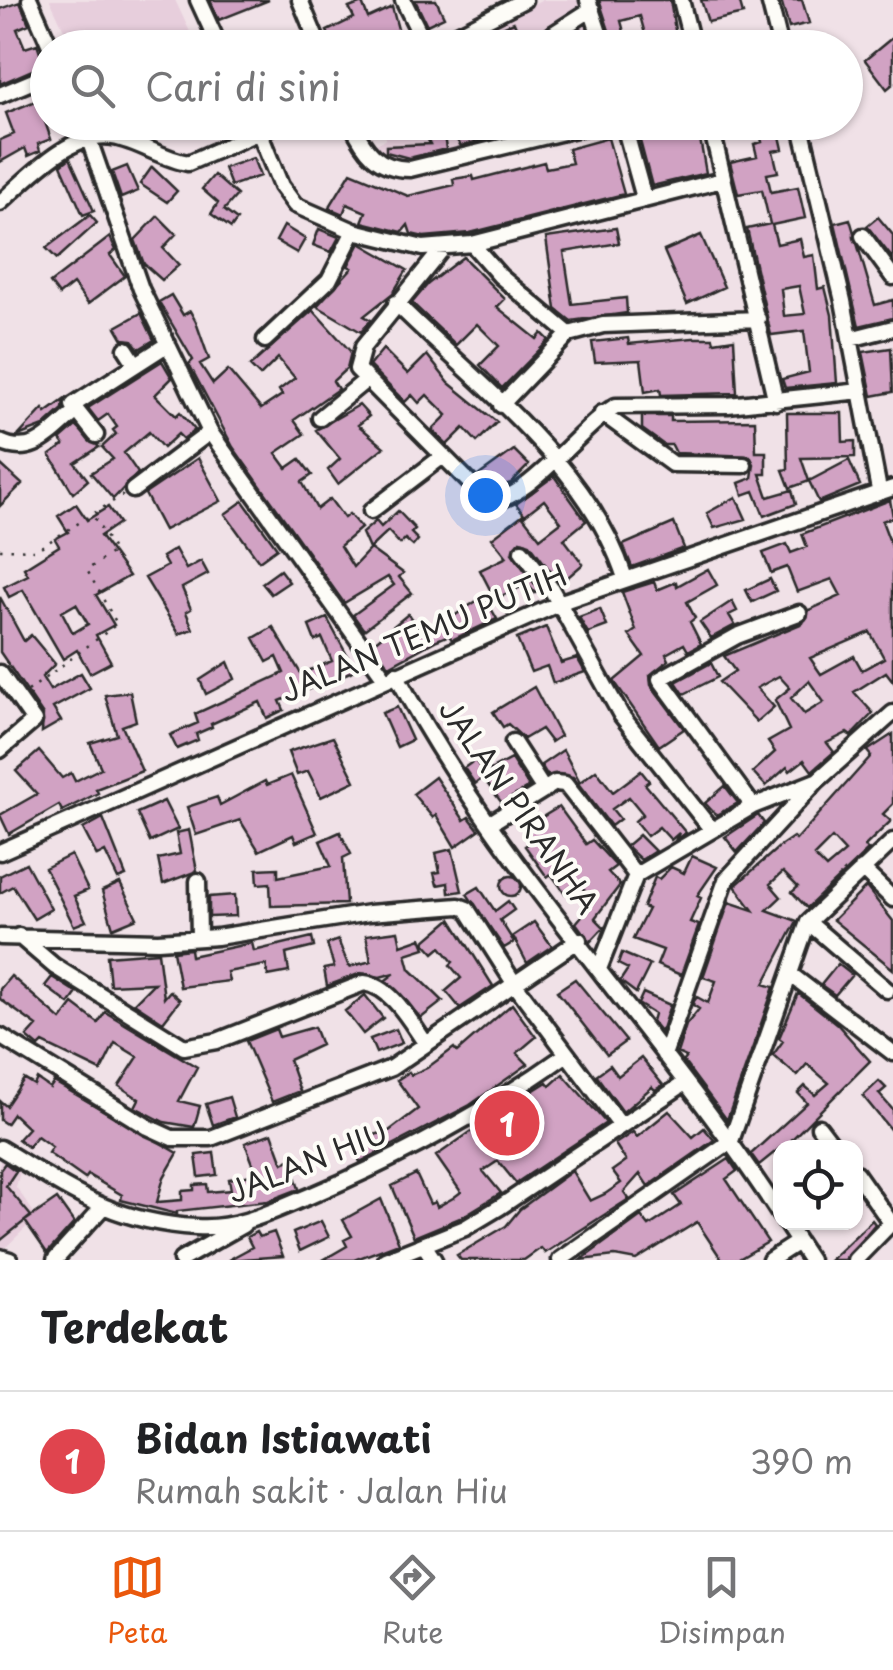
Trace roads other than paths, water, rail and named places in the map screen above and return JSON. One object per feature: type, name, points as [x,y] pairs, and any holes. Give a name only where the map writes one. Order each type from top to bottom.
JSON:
[{"type":"street","points":[[30,0],[43,30]]},
{"type":"street","points":[[198,0],[212,30]]},
{"type":"street","points":[[300,0],[312,30]]},
{"type":"street","points":[[402,0],[418,30]]},
{"type":"street","points":[[464,30],[524,0]]},
{"type":"street","points":[[681,0],[688,30]]},
{"type":"street","points":[[770,0],[777,30]]},
{"type":"street","points":[[558,30],[590,4],[598,30]]},
{"type":"street","points":[[0,95],[30,82]]},
{"type":"street","points":[[0,204],[46,164],[88,140]]},
{"type":"street","name":"JALAN PIRANHA","points":[[90,140],[141,289],[210,432],[391,676],[452,770],[578,940],[685,1083],[773,1191]]},
{"type":"street","points":[[124,140],[188,164],[234,140]]},
{"type":"street","points":[[262,140],[287,198],[307,214],[354,231],[423,248],[472,244],[722,180]]},
{"type":"street","points":[[362,140],[373,158],[396,169],[410,169],[530,140]]},
{"type":"street","points":[[628,140],[644,198]]},
{"type":"street","points":[[714,140],[776,402]]},
{"type":"street","points":[[804,140],[886,489]]},
{"type":"street","points":[[266,340],[328,280],[354,231]]},
{"type":"street","points":[[863,236],[893,276]]},
{"type":"street","points":[[472,244],[500,276],[568,334]]},
{"type":"street","points":[[443,248],[396,303],[358,357],[357,369],[487,500],[496,502],[555,461],[602,413],[636,403],[776,402],[861,391]]},
{"type":"street","points":[[396,303],[555,461],[604,531],[625,578]]},
{"type":"street","points":[[500,404],[568,334],[602,326],[758,319]]},
{"type":"street","points":[[850,339],[893,328]]},
{"type":"street","points":[[96,436],[73,405],[168,344]]},
{"type":"street","points":[[126,349],[135,363]]},
{"type":"street","points":[[320,418],[366,380]]},
{"type":"street","points":[[0,442],[28,450],[77,411]]},
{"type":"street","points":[[602,413],[668,463],[744,465]]},
{"type":"street","points":[[133,490],[210,432]]},
{"type":"street","points":[[371,511],[443,456]]},
{"type":"street","name":"JALAN TEMU PUTIH","points":[[0,852],[559,603],[886,489]]},
{"type":"street","points":[[522,551],[559,603],[621,715],[710,830]]},
{"type":"street","points":[[754,806],[660,679],[738,636],[799,613]]},
{"type":"street","points":[[0,673],[34,721],[0,750]]},
{"type":"street","points":[[664,1055],[726,880],[816,781],[893,713]]},
{"type":"street","points":[[513,742],[544,790]]},
{"type":"street","name":"JALAN PIRANHA","points":[[600,969],[636,875],[754,806],[816,781]]},
{"type":"street","points":[[492,822],[560,782],[570,789],[636,875]]},
{"type":"street","points":[[560,1260],[732,1141],[808,922],[893,841]]},
{"type":"street","points":[[862,868],[893,900]]},
{"type":"street","points":[[198,881],[199,938]]},
{"type":"street","points":[[0,937],[158,941],[452,905],[466,909],[514,983],[621,1126]]},
{"type":"street","points":[[808,922],[887,990]]},
{"type":"street","points":[[19,936],[54,966],[184,1047],[217,1042],[364,984],[375,984],[393,999],[426,1044]]},
{"type":"street","points":[[0,1036],[148,1127],[191,1141],[233,1130],[391,1068],[578,940]]},
{"type":"street","points":[[790,974],[893,1052]]},
{"type":"street","name":"JALAN HIU","points":[[0,1148],[75,1197],[102,1208],[178,1226],[248,1222],[432,1141],[502,1100],[566,1054]]},
{"type":"street","points":[[385,1260],[500,1208],[685,1083]]},
{"type":"street","points":[[819,1127],[829,1140]]},
{"type":"street","points":[[855,1260],[891,1222],[863,1183]]},
{"type":"street","points":[[55,1260],[102,1208]]},
{"type":"street","points":[[181,1260],[248,1222]]},
{"type":"street","points":[[791,1230],[810,1260]]},
{"type":"street","points":[[770,1260],[798,1242]]},
{"type":"street","points":[[424,1244],[434,1260]]},
{"type":"street","points":[[0,1258],[10,1260]]},
{"type":"place","name":"Bidan Istiawati","points":[[507,1123]]}]
